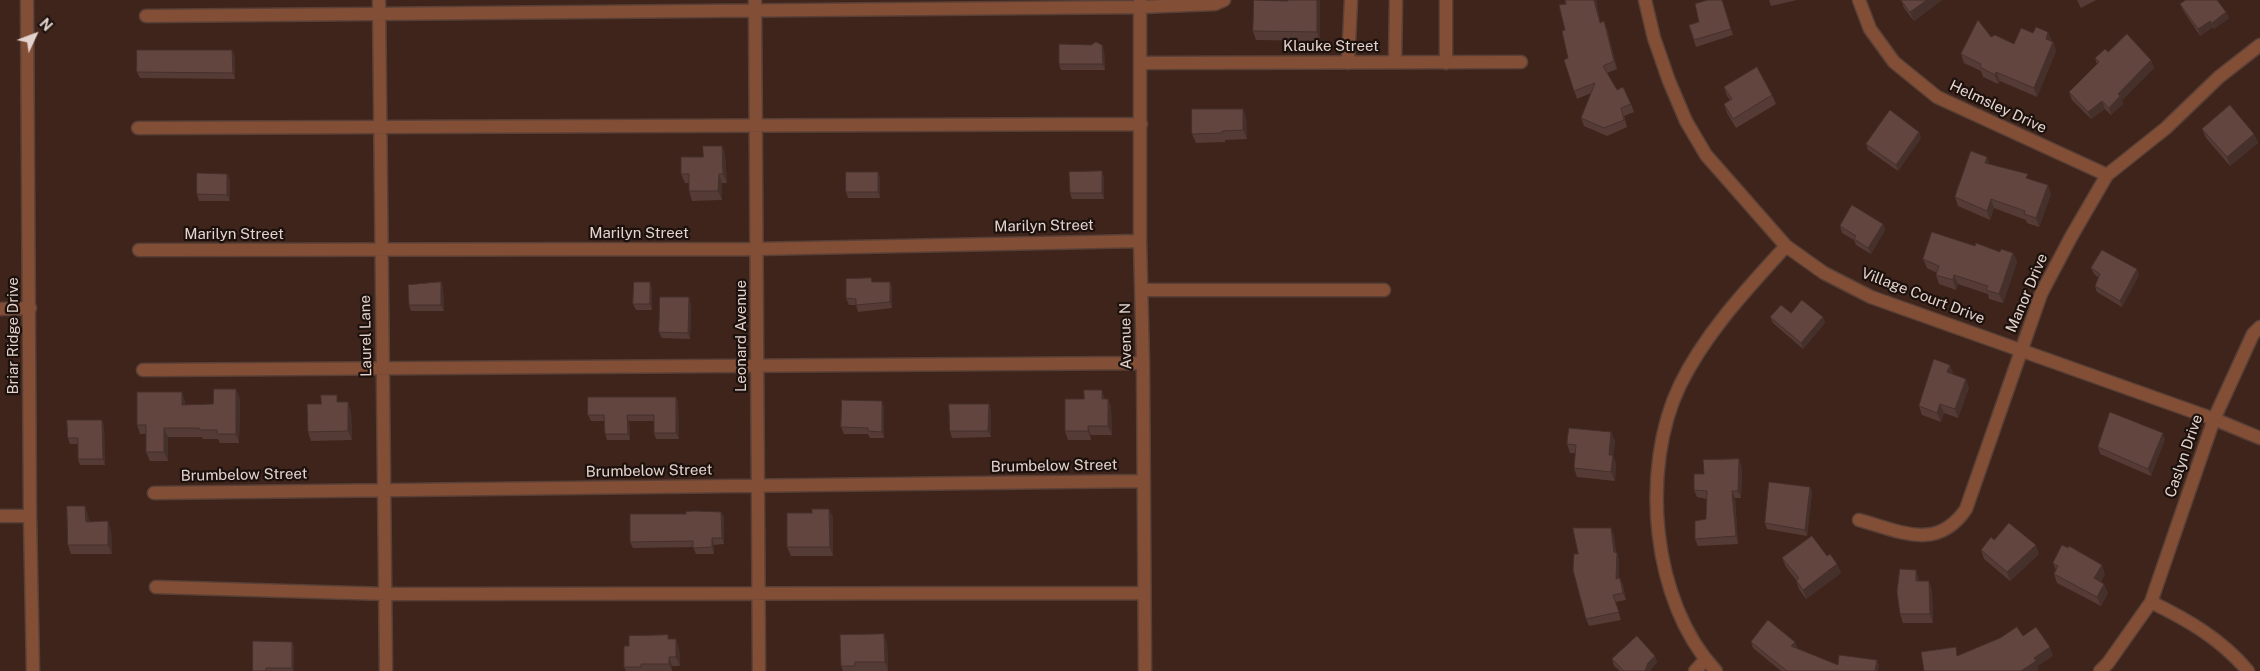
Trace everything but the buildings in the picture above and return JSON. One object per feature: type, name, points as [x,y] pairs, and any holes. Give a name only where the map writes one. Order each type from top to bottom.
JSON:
[{"type":"street","name":"Briar Ridge Drive","points":[[28,0],[30,516],[34,671]]},
{"type":"street","name":"Laurel Lane","points":[[379,0],[386,671]]},
{"type":"street","points":[[146,16],[379,14],[755,5],[1215,4],[1224,0]]},
{"type":"street","points":[[1348,62],[1351,0]]},
{"type":"street","points":[[1396,0],[1396,62]]},
{"type":"street","points":[[1446,0],[1446,63]]},
{"type":"street","name":"Village Court Drive","points":[[1645,0],[1654,38],[1669,82],[1686,120],[1706,155],[1786,246],[1824,274],[1871,296],[2214,419],[2260,438]]},
{"type":"street","name":"Helmsley Drive","points":[[1859,0],[1870,29],[1894,62],[1937,97],[2108,175]]},
{"type":"street","name":"Avenue N","points":[[1140,4],[1140,241],[1143,363],[1145,671]]},
{"type":"street","name":"Leonard Avenue","points":[[755,5],[759,671]]},
{"type":"street","name":"Manor Drive","points":[[1859,520],[1920,536],[1937,533],[1956,524],[1966,509],[2041,294],[2070,237],[2108,175],[2166,128],[2219,76],[2260,45]]},
{"type":"street","name":"Klauke Street","points":[[1141,63],[1521,62]]},
{"type":"street","points":[[138,128],[1141,124]]},
{"type":"street","name":"Marilyn Street","points":[[139,250],[756,249],[1140,241]]},
{"type":"street","points":[[1716,671],[1692,641],[1672,600],[1661,551],[1656,506],[1660,453],[1669,413],[1680,384],[1700,351],[1733,305],[1786,246]]},
{"type":"street","points":[[1142,290],[1384,290]]},
{"type":"street","points":[[0,309],[30,308]]},
{"type":"street","name":"Caslyn Drive","points":[[2100,671],[2151,602],[2214,419],[2253,334],[2260,326]]},
{"type":"street","points":[[143,370],[1143,363]]},
{"type":"street","name":"Brumbelow Street","points":[[154,493],[1144,481]]},
{"type":"street","points":[[0,516],[30,516]]},
{"type":"street","points":[[156,587],[386,594],[1144,592]]},
{"type":"street","points":[[2151,602],[2189,621],[2232,653],[2248,671]]},
{"type":"street","points":[[1695,671],[1706,660]]}]
